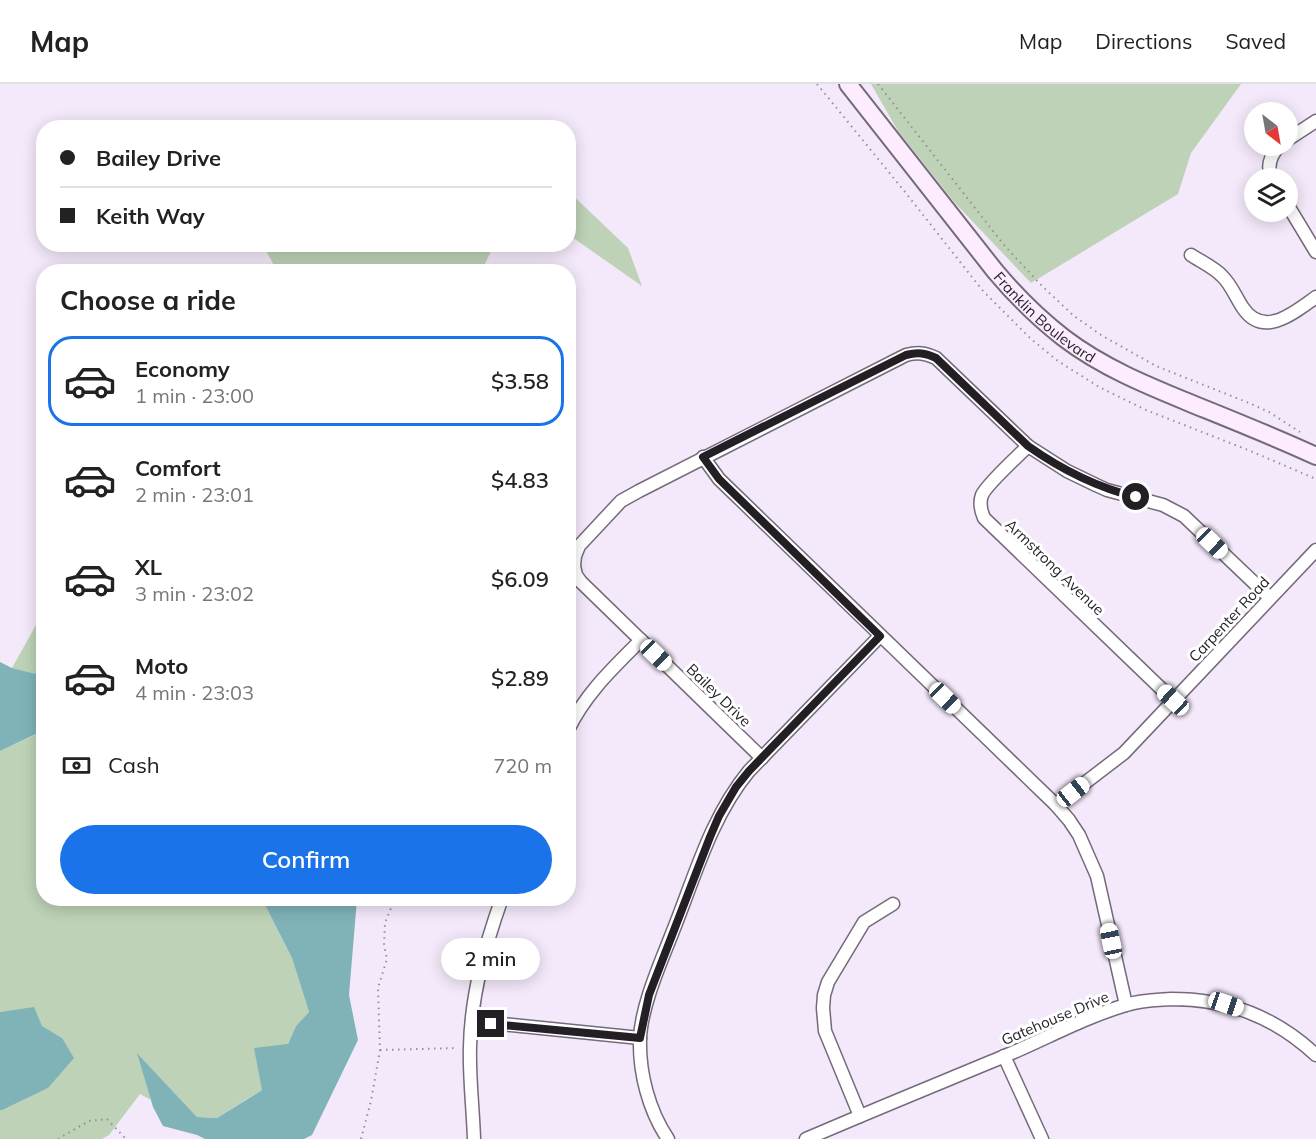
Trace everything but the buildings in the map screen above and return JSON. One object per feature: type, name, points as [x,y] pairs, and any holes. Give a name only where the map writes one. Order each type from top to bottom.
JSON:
[{"type":"main road","name":"Franklin Boulevard","points":[[848,84],[995,272],[1039,317],[1065,339],[1125,375],[1155,389],[1316,456]]},
{"type":"street","points":[[1298,133],[1316,121]]},
{"type":"street","points":[[1298,222],[1316,252]]},
{"type":"street","points":[[1191,255],[1222,276],[1245,311],[1257,320],[1271,322],[1286,318],[1316,297]]},
{"type":"street","name":"Bailey Drive","points":[[576,554],[579,546],[621,501],[703,457],[906,355],[917,352],[936,358],[1028,446],[1067,471],[1107,490],[1162,504],[1184,516],[1270,598]]},
{"type":"street","name":"Armstrong Avenue","points":[[1028,446],[984,492],[981,504],[984,518],[1173,700]]},
{"type":"street","points":[[703,457],[719,479],[1069,820],[1079,835],[1097,876],[1126,1005]]},
{"type":"street","name":"Carpenter Road","points":[[1056,805],[1124,753],[1316,550]]},
{"type":"street","name":"Bailey Drive","points":[[576,574],[581,582],[762,758]]},
{"type":"street","points":[[668,1139],[648,1099],[640,1038],[649,995],[714,827],[736,787],[880,636]]},
{"type":"street","points":[[576,715],[588,696],[641,640]]},
{"type":"street","points":[[860,1116],[825,1031],[824,995],[828,982],[864,922],[893,904]]},
{"type":"street","points":[[474,1139],[470,1047],[472,1022],[479,969],[499,906]]},
{"type":"street","name":"Gatehouse Drive","points":[[806,1139],[1102,1013],[1137,1002],[1194,999],[1226,1004],[1257,1015],[1282,1028],[1316,1055]]},
{"type":"street","points":[[472,1022],[640,1038]]},
{"type":"street","points":[[1004,1056],[1042,1139]]},
{"type":"path","points":[[817,84],[935,230]]},
{"type":"path","points":[[878,84],[1004,245],[1035,280],[1074,316],[1101,335],[1156,366],[1249,403],[1306,435]]},
{"type":"path","points":[[361,1139],[371,1101],[380,1050],[378,988],[387,959],[384,945],[385,923],[391,906]]},
{"type":"path","points":[[380,1050],[459,1048]]},
{"type":"path","points":[[58,1139],[89,1121],[107,1119],[126,1139]]},
{"type":"shaded area","points":[[871,84],[1241,84],[1191,153],[1178,194],[1031,283],[955,203],[898,131]]},
{"type":"shaded area","points":[[576,199],[628,248],[642,286],[576,240]]},
{"type":"shaded area","points":[[267,252],[491,252],[485,264],[273,264]]},
{"type":"shaded area","points":[[36,625],[36,674],[12,668]]},
{"type":"shaded area","points":[[0,662],[12,668],[36,674],[36,734],[0,751]]},
{"type":"shaded area","points":[[36,734],[36,906],[266,906],[292,958],[309,1012],[296,1026],[262,1090],[217,1118],[197,1117],[138,1054],[151,1100],[140,1094],[109,1135],[102,1139],[0,1139],[0,1110],[48,1088],[62,1038],[42,1027],[34,1008],[0,1012],[0,751]]},
{"type":"shaded area","points":[[266,906],[356,906],[349,995],[358,1040],[312,1135],[304,1139],[205,1139],[163,1126],[153,1107],[137,1053],[197,1117],[217,1118],[262,1090],[254,1048],[288,1044],[296,1026],[309,1012],[292,958]]},
{"type":"shaded area","points":[[34,1007],[42,1026],[62,1038],[74,1058],[48,1088],[0,1110],[0,1012]]},
{"type":"route","points":[[491,1024],[640,1038],[649,995],[710,837],[727,802],[749,771],[880,636],[719,479],[703,457],[906,355],[917,352],[936,358],[1028,446],[1044,457],[1107,490],[1136,497]]}]
